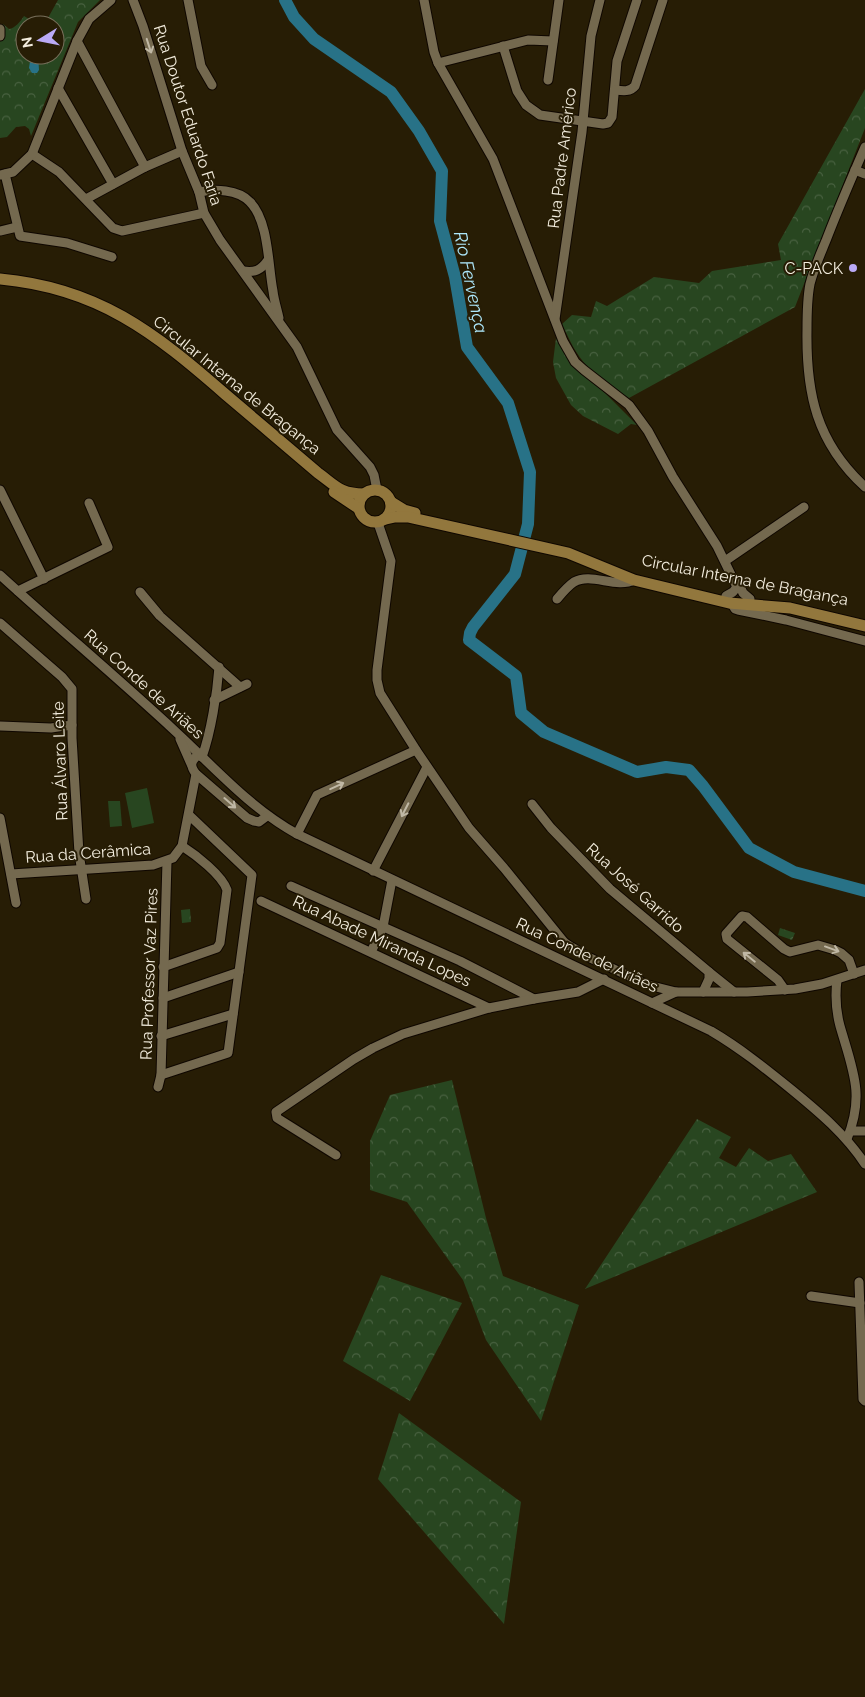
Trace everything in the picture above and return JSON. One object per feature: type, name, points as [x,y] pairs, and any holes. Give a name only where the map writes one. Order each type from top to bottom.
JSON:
[{"type":"main road","name":"Circular Interna de Bragança","points":[[0,279],[44,286],[78,296],[112,310],[135,323],[188,362],[336,487],[347,493],[364,494]]},
{"type":"main road","name":"Circular Interna de Bragança","points":[[0,284],[43,290],[77,300],[131,325],[170,352],[323,484],[358,508]]},
{"type":"main road","points":[[377,490],[387,495],[391,502],[391,511],[382,521],[373,523],[363,518],[358,508],[364,494],[377,490]]},
{"type":"main road","name":"Circular Interna de Bragança","points":[[391,502],[405,510],[485,532]]},
{"type":"main road","name":"Circular Interna de Bragança","points":[[382,521],[395,516],[408,517],[485,532],[582,552],[630,574],[729,600],[784,601],[865,620]]},
{"type":"main road","name":"Circular Interna de Bragança","points":[[556,548],[634,580],[729,600],[790,608],[865,626]]},
{"type":"street","points":[[111,0],[88,19],[77,41],[32,154],[13,172],[2,175],[20,236],[66,242],[112,257]]},
{"type":"street","name":"Rua Doutor Eduardo Faria","points":[[133,0],[182,151],[199,192],[204,213],[220,240],[297,348],[337,430],[370,467],[377,490]]},
{"type":"street","points":[[188,0],[201,66],[212,85]]},
{"type":"street","points":[[424,0],[434,52],[438,63],[493,159],[563,341],[576,362],[629,405],[648,431],[672,477],[717,546],[732,574],[737,587],[729,600],[735,609],[786,620],[865,641]]},
{"type":"street","points":[[548,80],[559,0]]},
{"type":"street","name":"Rua Padre Américo","points":[[555,320],[583,120],[591,36],[600,0]]},
{"type":"street","points":[[503,46],[517,91],[526,105],[540,115],[603,124],[608,123],[612,117],[617,61],[637,0]]},
{"type":"street","points":[[615,90],[627,91],[632,90],[635,86],[663,0]]},
{"type":"street","points":[[0,29],[0,36]]},
{"type":"street","points":[[438,63],[528,40],[553,41]]},
{"type":"street","points":[[77,41],[145,168]]},
{"type":"street","points":[[58,88],[113,184]]},
{"type":"street","points":[[865,147],[813,275],[810,287],[806,361],[815,411],[824,434],[838,458],[865,487]]},
{"type":"street","points":[[86,200],[113,184],[182,151]]},
{"type":"street","points":[[32,154],[59,172],[113,228],[122,231],[204,213]]},
{"type":"street","points":[[855,170],[865,174]]},
{"type":"street","points":[[199,192],[222,190],[243,196],[251,202],[261,222],[280,323]]},
{"type":"street","points":[[0,230],[18,227]]},
{"type":"street","points":[[243,271],[257,271],[263,268],[268,260]]},
{"type":"street","points":[[0,490],[44,579]]},
{"type":"street","points":[[18,591],[108,546],[89,502]]},
{"type":"street","points":[[725,561],[804,507]]},
{"type":"street","points":[[382,521],[391,562],[377,670],[380,693],[469,828],[570,948],[648,985],[676,992],[785,990],[837,980],[865,970]]},
{"type":"street","points":[[732,574],[745,596],[750,599]]},
{"type":"street","name":"Rua Conde de Ariães","points":[[0,575],[267,816],[297,834],[373,871],[711,1031],[729,1042],[835,1126],[865,1164]]},
{"type":"street","points":[[557,599],[573,582],[579,580],[589,579],[624,583],[634,580]]},
{"type":"street","points":[[140,592],[160,616],[219,667],[244,685],[214,700]]},
{"type":"street","name":"Rua Álvaro Leite","points":[[0,623],[70,685],[73,694],[72,725],[80,869],[86,899]]},
{"type":"street","points":[[164,966],[217,948],[220,942],[227,890],[224,883],[182,846],[198,772],[207,741],[219,667]]},
{"type":"street","points":[[0,726],[51,728],[72,725]]},
{"type":"street","points":[[176,732],[192,769],[198,772],[247,818],[259,822],[267,816]]},
{"type":"street","points":[[297,834],[318,795],[416,750]]},
{"type":"street","points":[[191,764],[192,760],[202,757]]},
{"type":"street","points":[[198,772],[212,767]]},
{"type":"street","points":[[373,871],[427,767]]},
{"type":"street","name":"Rua José Garrido","points":[[532,804],[551,828],[610,889],[734,992]]},
{"type":"street","points":[[161,1075],[228,1053],[252,875],[189,815]]},
{"type":"street","points":[[0,818],[16,903]]},
{"type":"street","name":"Rua da Cerâmica","points":[[11,874],[153,865],[173,858],[182,846]]},
{"type":"street","name":"Rua Professor Vaz Pires","points":[[158,1087],[161,1075],[167,861]]},
{"type":"street","points":[[371,952],[383,926],[392,880]]},
{"type":"street","points":[[290,886],[460,961],[534,998]]},
{"type":"street","name":"Rua Abade Miranda Lopes","points":[[261,901],[489,1008]]},
{"type":"street","points":[[785,990],[778,980],[727,939],[726,934],[742,916],[747,917],[790,952],[818,945],[842,953],[849,960],[854,974]]},
{"type":"street","points":[[566,961],[570,948]]},
{"type":"street","points":[[580,968],[586,956]]},
{"type":"street","points":[[163,998],[239,972]]},
{"type":"street","points":[[704,992],[709,979],[709,972]]},
{"type":"street","points":[[336,1155],[277,1118],[276,1112],[373,1048],[412,1031],[489,1008],[534,998],[578,992],[604,980]]},
{"type":"street","points":[[837,980],[837,1005],[840,1025],[864,1094],[862,1110],[853,1132],[847,1140]]},
{"type":"street","points":[[640,997],[648,985]]},
{"type":"street","points":[[652,1003],[676,992]]},
{"type":"street","points":[[161,1036],[233,1014]]},
{"type":"street","points":[[853,1132],[865,1131]]},
{"type":"street","points":[[859,1282],[863,1399],[865,1401]]},
{"type":"street","points":[[811,1296],[860,1303]]},
{"type":"green space","points":[[58,0],[100,0],[78,22],[65,54],[65,15],[50,15]]},
{"type":"green space","points":[[3,24],[9,29],[15,25],[15,65],[60,65],[31,136],[29,129],[25,126],[16,127],[7,137],[0,138],[1,27]]},
{"type":"green space","points":[[865,89],[865,128],[795,307],[629,398],[592,372],[576,352],[562,324],[572,315],[591,317],[596,301],[607,306],[654,277],[699,283],[712,271],[781,260],[778,244]]},
{"type":"green space","points":[[556,338],[580,373],[603,391],[637,425],[631,424],[618,434],[583,416],[571,405],[556,378],[553,362]]},
{"type":"green space","points":[[147,788],[154,823],[132,828],[125,793]]},
{"type":"green space","points":[[108,801],[120,801],[122,826],[110,827]]},
{"type":"green space","points":[[190,909],[191,922],[182,923],[181,910]]},
{"type":"green space","points":[[780,928],[795,933],[792,940],[778,935]]},
{"type":"green space","points":[[452,1080],[486,1218],[503,1276],[579,1305],[541,1421],[486,1340],[463,1280],[407,1202],[370,1190],[370,1141],[390,1095]]},
{"type":"green space","points":[[697,1119],[731,1137],[719,1158],[736,1167],[749,1148],[768,1161],[791,1154],[817,1192],[585,1289]]},
{"type":"green space","points":[[381,1275],[462,1303],[410,1401],[343,1361]]},
{"type":"green space","points":[[399,1413],[521,1502],[504,1624],[378,1479]]},
{"type":"water","points":[[29,65],[39,65],[39,70],[37,73],[32,73]]},
{"type":"waterway","name":"Rio Fervença","points":[[285,0],[294,17],[314,39],[391,92],[419,131],[442,171],[440,221],[455,277],[467,347],[508,403],[530,472],[528,524],[515,574],[473,627],[469,640],[516,676],[521,713],[544,732],[637,772],[666,767],[689,770],[749,848],[794,872],[865,891]]},
{"type":"place","name":"C-PACK","points":[[853,268]]}]
